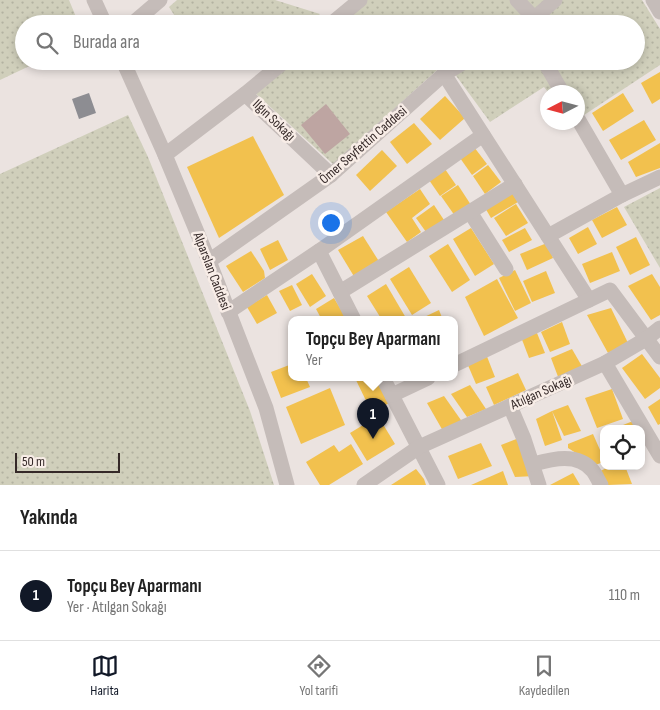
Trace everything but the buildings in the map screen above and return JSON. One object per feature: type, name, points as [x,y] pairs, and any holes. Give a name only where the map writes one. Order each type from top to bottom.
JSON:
[{"type":"street","points":[[94,0],[101,15]]},
{"type":"street","points":[[142,15],[160,0]]},
{"type":"street","points":[[342,15],[360,0]]},
{"type":"street","points":[[517,0],[527,15]]},
{"type":"street","points":[[538,15],[555,0]]},
{"type":"street","points":[[652,0],[660,12]]},
{"type":"street","name":"Alparslan Caddesi","points":[[126,70],[165,154],[266,408],[287,485]]},
{"type":"street","points":[[245,94],[274,70]]},
{"type":"street","name":"Ömer Seyfettin Caddesi","points":[[209,261],[332,175],[451,70]]},
{"type":"street","points":[[549,70],[558,85]]},
{"type":"street","points":[[444,74],[590,300]]},
{"type":"street","name":"Ilgın Sokağı","points":[[165,154],[245,94],[332,175]]},
{"type":"street","points":[[585,130],[622,194]]},
{"type":"street","points":[[228,312],[319,251],[483,135]]},
{"type":"street","points":[[548,236],[622,194],[660,178]]},
{"type":"street","points":[[340,292],[515,184]]},
{"type":"street","points":[[470,212],[506,269]]},
{"type":"street","points":[[319,251],[352,316]]},
{"type":"street","points":[[458,363],[610,290],[660,357]]},
{"type":"street","name":"Atılgan Sokağı","points":[[364,485],[419,448],[605,363],[646,339],[660,328]]},
{"type":"street","points":[[605,363],[660,456]]},
{"type":"street","points":[[385,381],[438,485]]},
{"type":"street","points":[[392,395],[422,381]]},
{"type":"street","points":[[510,406],[540,485]]},
{"type":"street","points":[[533,464],[558,458],[572,459],[593,470],[601,485]]},
{"type":"green space","points":[[0,0],[69,0],[75,15],[15,15],[15,70],[21,70],[0,80]]},
{"type":"green space","points":[[177,0],[275,0],[320,14],[174,15],[169,7]]},
{"type":"green space","points":[[364,0],[642,0],[660,29],[660,65],[585,114],[585,85],[540,85],[540,90],[490,122],[452,70],[645,70],[645,15],[346,15]]},
{"type":"green space","points":[[282,70],[437,70],[333,164],[255,93]]},
{"type":"green space","points":[[128,115],[148,157],[250,411],[274,485],[0,485],[0,174]]},
{"type":"green space","points":[[660,188],[660,268],[624,207]]},
{"type":"place","name":"Topçu Bey Aparmanı","points":[[373,439]]}]
